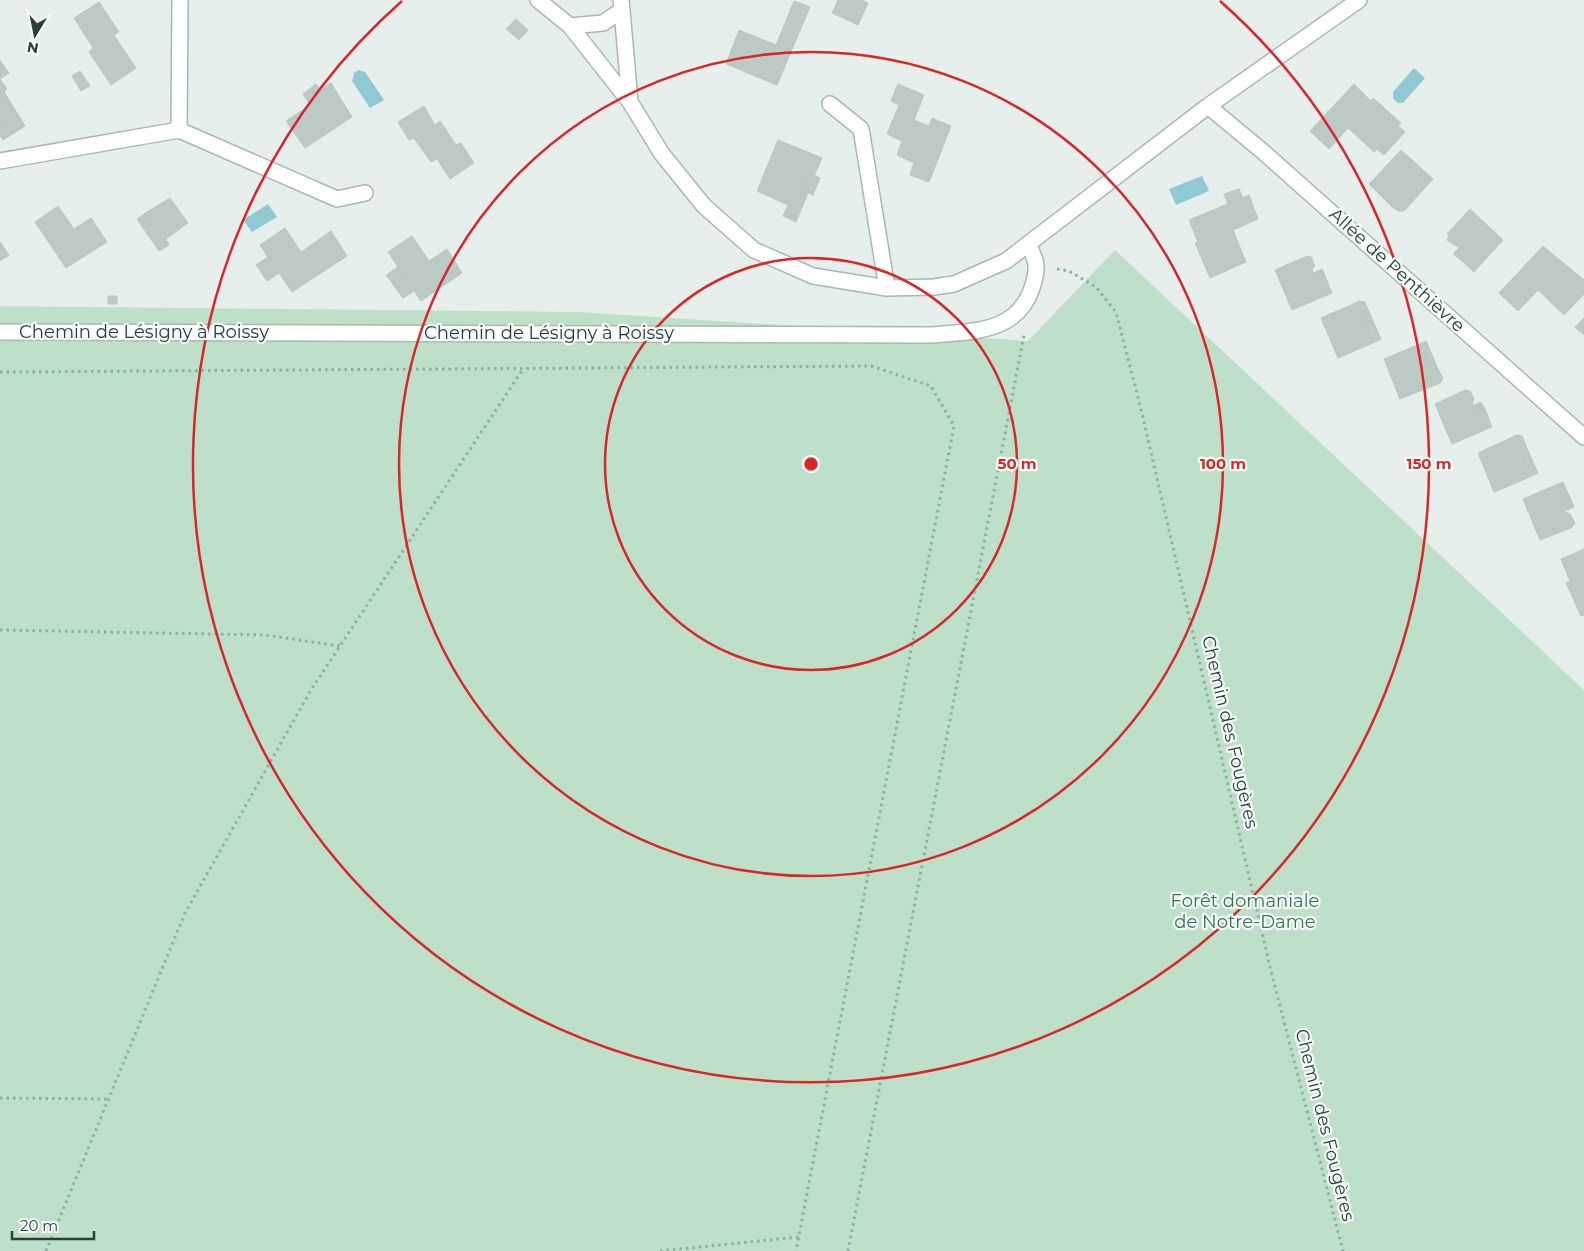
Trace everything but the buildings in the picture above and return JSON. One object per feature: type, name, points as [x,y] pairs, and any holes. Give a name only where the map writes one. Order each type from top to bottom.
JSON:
[{"type":"street","points":[[179,130],[180,0]]},
{"type":"street","points":[[538,0],[570,26],[630,102],[662,154],[704,206],[754,250],[813,276],[887,288],[934,288],[954,284],[1006,262],[1208,106],[1359,0]]},
{"type":"street","points":[[570,26],[603,23],[621,5]]},
{"type":"street","points":[[621,5],[630,102]]},
{"type":"street","points":[[830,104],[861,129],[887,288]]},
{"type":"street","name":"Allée de Penthièvre","points":[[1208,106],[1261,150],[1584,437]]},
{"type":"street","points":[[0,161],[179,130],[337,199],[365,193]]},
{"type":"street","points":[[1015,317],[1027,303],[1036,266],[1036,258],[1028,245]]},
{"type":"street","name":"Chemin de Lésigny à Roissy","points":[[0,332],[933,334],[982,331],[1015,317]]},
{"type":"path","name":"Chemin des Fougères","points":[[1036,266],[1069,271],[1096,287],[1116,312],[1141,409],[1270,967],[1343,1251]]},
{"type":"path","points":[[848,1251],[1025,330],[1015,317]]},
{"type":"path","points":[[0,372],[871,366],[931,386],[954,426],[796,1251]]},
{"type":"path","points":[[46,1251],[184,913],[311,690],[524,368]]},
{"type":"path","points":[[0,630],[264,635],[340,646]]},
{"type":"path","points":[[0,1098],[108,1099]]},
{"type":"path","points":[[660,1251],[799,1237]]},
{"type":"green space","name":"Forêt domaniale de Notre-Dame","points":[[1115,250],[1584,690],[1584,1251],[0,1251],[0,306],[579,312],[1028,341]]},
{"type":"water","points":[[1414,68],[1425,78],[1403,103],[1398,103],[1393,98],[1393,92]]},
{"type":"water","points":[[359,70],[365,72],[384,100],[370,108],[352,81],[354,73]]},
{"type":"water","points":[[1202,176],[1209,191],[1176,205],[1169,189]]},
{"type":"water","points":[[268,204],[277,217],[252,232],[243,220]]}]
